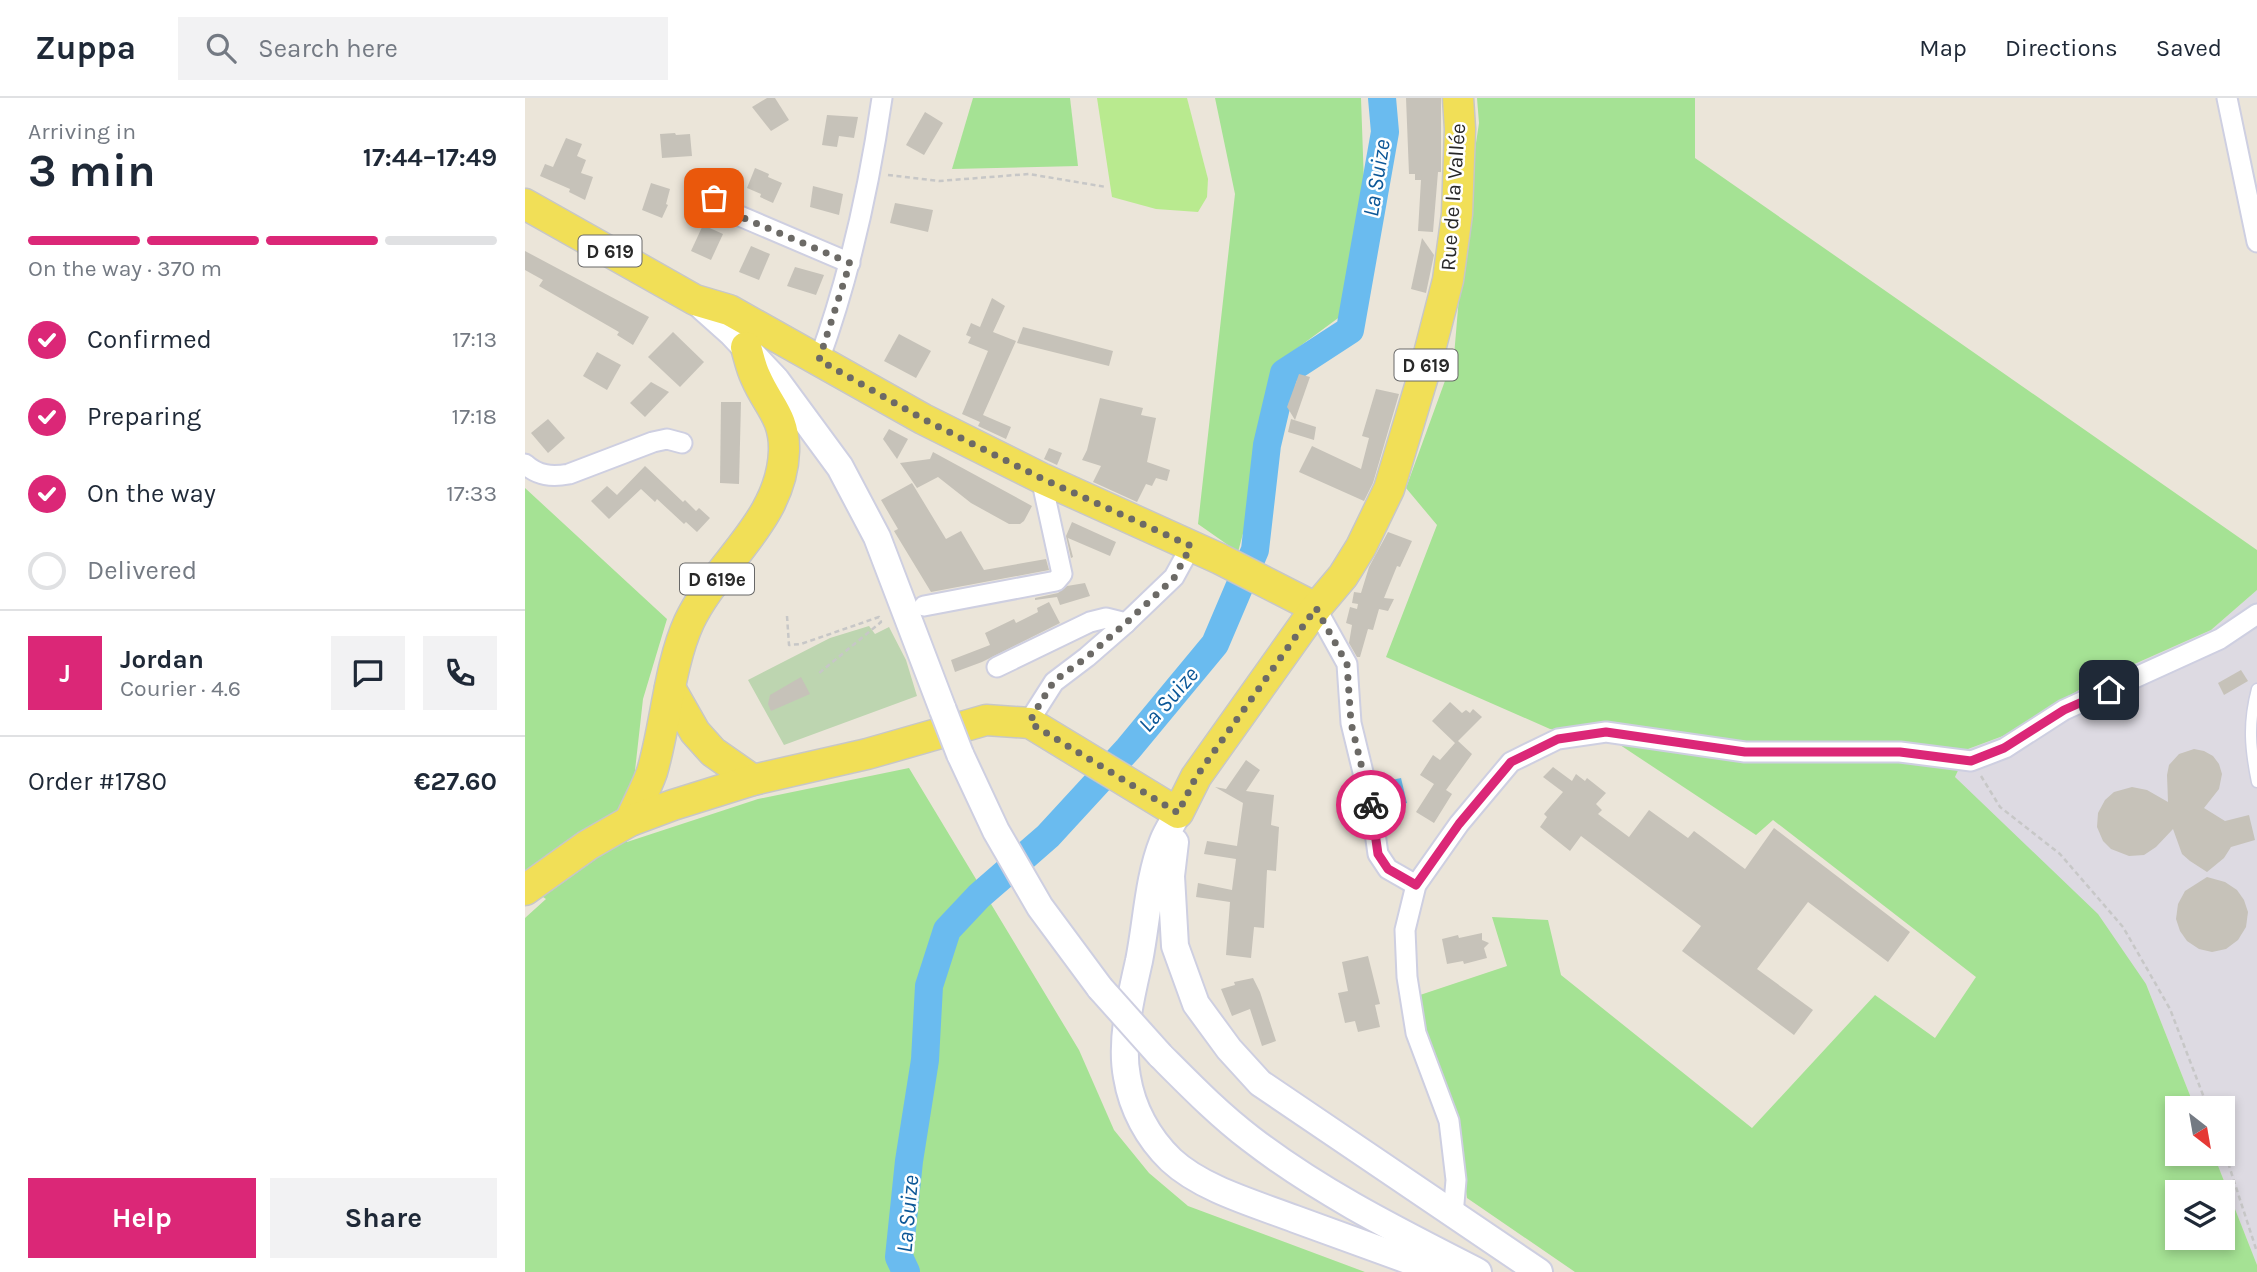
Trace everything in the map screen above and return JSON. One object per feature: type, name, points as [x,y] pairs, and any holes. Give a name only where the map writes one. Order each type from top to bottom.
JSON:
[{"type":"main road","name":"Rue de la Vallée","points":[[1178,813],[1196,777],[1316,608],[1343,576],[1361,547],[1389,489],[1448,280],[1457,214],[1460,129],[1458,98]]},
{"type":"main road","name":"D 619","points":[[525,204],[695,300],[729,310],[923,419],[1041,478],[1220,559],[1316,608]]},
{"type":"main road","points":[[695,300],[746,347],[785,391],[840,467],[859,500],[892,575],[960,754],[986,810],[1040,907],[1100,988],[1160,1055],[1250,1138],[1370,1217],[1478,1272]]},
{"type":"main road","name":"D 619e","points":[[630,821],[651,774],[670,688],[689,622],[765,514],[782,470],[783,435],[778,415],[756,378],[746,347]]},
{"type":"main road","points":[[670,688],[695,732],[713,752],[753,779]]},
{"type":"main road","points":[[525,890],[562,862],[630,821],[753,779],[867,754],[986,720],[1030,723],[1178,813]]},
{"type":"main road","points":[[1178,813],[1171,876],[1175,946],[1196,1004],[1229,1049],[1260,1083],[1539,1272]]},
{"type":"main road","points":[[1178,813],[1163,841],[1152,879],[1131,997],[1125,1059],[1127,1078],[1142,1122],[1154,1143],[1173,1162],[1201,1181],[1264,1208],[1440,1272]]},
{"type":"street","points":[[819,360],[850,263],[871,175],[882,98]]},
{"type":"street","points":[[2227,98],[2257,242]]},
{"type":"street","points":[[708,190],[727,211],[850,263]]},
{"type":"street","points":[[525,464],[534,472],[557,477],[653,442],[667,439],[682,443]]},
{"type":"street","points":[[924,607],[1056,581],[1062,574],[1041,478]]},
{"type":"street","points":[[1030,723],[1054,681],[1087,657],[1174,578],[1191,546]]},
{"type":"street","points":[[1316,608],[1347,664],[1351,723],[1371,805],[1378,854],[1388,869],[1416,885]]},
{"type":"street","points":[[1453,1215],[1456,1180],[1450,1121],[1416,1033],[1407,976],[1405,930],[1416,885],[1459,824],[1511,762],[1558,739],[1606,732],[1745,752],[1900,752],[1971,761],[2004,748],[2064,710],[2220,639],[2257,614]]},
{"type":"street","points":[[997,667],[1090,622],[1106,618],[1126,623]]},
{"type":"lane","points":[[2257,689],[2250,715],[2252,760],[2257,782]]},
{"type":"path","points":[[871,175],[939,181],[1029,174],[1107,187]]},
{"type":"path","points":[[787,616],[789,645],[801,644],[879,617],[881,622],[818,674]]},
{"type":"path","points":[[1971,761],[2000,807],[2060,855],[2123,927],[2170,1009],[2203,1096]]},
{"type":"path","points":[[2229,1166],[2257,1252]]},
{"type":"shaded area","points":[[2257,590],[2257,1265],[2235,1209],[2235,1180],[2224,1180],[2218,1166],[2235,1166],[2235,1096],[2190,1096],[2146,984],[1955,777],[1968,749],[2011,733],[2085,686],[2211,630]]},
{"type":"green space","points":[[973,98],[1070,98],[1078,166],[952,169]]},
{"type":"green space","points":[[1097,98],[1187,98],[1208,179],[1207,197],[1198,212],[1156,209],[1112,197]]},
{"type":"green space","points":[[1215,98],[1361,98],[1364,184],[1345,313],[1292,352],[1238,552],[1198,524],[1235,194]]},
{"type":"green space","points":[[1477,98],[1695,98],[1695,158],[2257,550],[2257,590],[2211,630],[2085,686],[2011,733],[1968,749],[1955,777],[2098,914],[2146,984],[2190,1096],[2165,1096],[2165,1166],[2218,1166],[2224,1180],[2165,1180],[2165,1250],[2235,1250],[2235,1209],[2257,1265],[2257,1272],[1575,1272],[1467,1198],[1454,1108],[1423,1034],[1417,996],[1507,966],[1492,917],[1548,920],[1561,975],[1752,1128],[1875,995],[1935,1038],[1976,977],[1773,820],[1756,835],[1608,737],[1550,729],[1386,657],[1437,525],[1406,488],[1454,356],[1467,203],[1479,123]]},
{"type":"green space","points":[[525,488],[667,619],[643,699],[627,842],[758,799],[909,768],[1079,1050],[1114,1130],[1149,1173],[1188,1206],[1365,1272],[525,1272],[525,918],[546,899],[525,885]]},
{"type":"green space","points":[[869,626],[875,634],[889,627],[906,660],[917,696],[784,745],[748,680],[830,638]]},
{"type":"water","points":[[1401,778],[1407,803],[1394,807],[1387,781]]},
{"type":"building","points":[[767,98],[775,98],[789,120],[771,131],[752,107]]},
{"type":"building","points":[[1406,98],[1441,98],[1441,172],[1438,172],[1433,232],[1418,231],[1421,180],[1415,180],[1415,174],[1409,174]]},
{"type":"building","points":[[925,112],[943,123],[924,155],[906,145]]},
{"type":"building","points":[[827,115],[858,117],[854,138],[839,136],[837,147],[822,145]]},
{"type":"building","points":[[660,134],[690,134],[692,156],[662,158]]},
{"type":"building","points":[[566,138],[582,144],[577,156],[586,160],[581,173],[593,177],[585,200],[569,192],[570,189],[540,176],[545,164],[553,167]]},
{"type":"building","points":[[755,168],[782,183],[773,203],[747,188]]},
{"type":"building","points":[[651,183],[670,189],[666,204],[668,205],[662,218],[642,210]]},
{"type":"building","points":[[813,186],[843,194],[839,215],[810,207]]},
{"type":"building","points":[[895,203],[933,210],[928,232],[890,223]]},
{"type":"building","points":[[703,225],[723,234],[711,260],[691,251]]},
{"type":"building","points":[[1422,238],[1434,255],[1426,293],[1411,289]]},
{"type":"building","points":[[751,246],[770,254],[759,280],[739,272]]},
{"type":"building","points":[[525,251],[649,317],[633,345],[617,335],[619,332],[539,286],[543,280],[525,270]]},
{"type":"building","points":[[795,267],[824,275],[816,295],[787,286]]},
{"type":"building","points":[[992,298],[1005,306],[993,332],[1016,341],[983,415],[1011,427],[1006,439],[978,426],[980,422],[962,414],[988,351],[968,343],[971,337],[966,335],[971,323],[980,327]]},
{"type":"building","points":[[1023,327],[1113,351],[1109,366],[1017,343]]},
{"type":"building","points":[[673,332],[704,362],[680,387],[648,357]]},
{"type":"building","points":[[899,334],[931,351],[916,378],[884,361]]},
{"type":"building","points":[[597,352],[621,365],[607,390],[583,376]]},
{"type":"building","points":[[1299,374],[1310,377],[1295,420],[1287,407]]},
{"type":"building","points":[[651,382],[669,392],[645,417],[630,403]]},
{"type":"building","points":[[1376,389],[1399,394],[1373,483],[1364,501],[1299,472],[1312,446],[1361,469],[1369,438],[1362,436]]},
{"type":"building","points":[[1100,398],[1143,408],[1141,415],[1156,418],[1147,462],[1170,470],[1167,481],[1156,478],[1152,486],[1146,484],[1137,502],[1093,482],[1101,466],[1082,460]]},
{"type":"building","points":[[721,402],[741,402],[739,484],[720,483]]},
{"type":"building","points":[[548,419],[565,438],[548,453],[531,433]]},
{"type":"building","points":[[1291,419],[1316,427],[1314,440],[1288,432]]},
{"type":"building","points":[[889,429],[908,439],[897,459],[883,439]]},
{"type":"building","points":[[1049,448],[1062,453],[1057,465],[1044,459]]},
{"type":"building","points":[[933,452],[1032,506],[1024,521],[1020,524],[1009,524],[971,503],[938,477],[917,488],[900,463],[930,459]]},
{"type":"building","points":[[645,466],[683,502],[685,500],[696,511],[699,508],[710,518],[697,532],[641,489],[609,519],[591,501],[607,486],[617,495]]},
{"type":"building","points":[[912,483],[946,539],[961,531],[984,570],[1046,559],[1049,570],[931,592],[894,531],[898,529],[881,500]]},
{"type":"building","points":[[1072,522],[1116,542],[1110,556],[1068,538],[1073,557],[1071,558],[1066,536]]},
{"type":"building","points":[[1388,532],[1412,541],[1400,567],[1397,566],[1384,598],[1394,599],[1388,611],[1379,609],[1373,630],[1368,629],[1360,657],[1357,657],[1349,643],[1352,625],[1346,623],[1350,607],[1357,609],[1358,604],[1352,603],[1354,592],[1361,593],[1369,567]]},
{"type":"building","points":[[1085,583],[1090,596],[1060,605],[1057,597],[1035,600],[1058,593],[1067,586]]},
{"type":"building","points":[[1049,602],[1060,623],[982,662],[955,672],[951,660],[990,645],[985,633],[1014,619],[1016,623],[1038,612],[1037,608]]},
{"type":"building","points":[[2241,670],[2248,681],[2224,695],[2218,683]]},
{"type":"building","points":[[801,677],[810,694],[771,711],[768,704],[770,695]]},
{"type":"building","points":[[1450,702],[1462,713],[1466,710],[1470,713],[1473,709],[1482,717],[1458,741],[1472,754],[1446,790],[1452,794],[1434,823],[1416,812],[1434,784],[1420,775],[1433,755],[1440,760],[1455,743],[1432,721]]},
{"type":"building","points":[[2194,749],[2213,756],[2222,774],[2219,789],[2204,808],[2225,821],[2249,815],[2255,840],[2231,847],[2224,858],[2207,872],[2182,854],[2173,829],[2144,855],[2129,856],[2111,849],[2103,841],[2097,827],[2098,813],[2105,800],[2114,792],[2132,787],[2147,790],[2168,802],[2169,765],[2179,754]]},
{"type":"building","points":[[1246,760],[1260,770],[1246,791],[1274,795],[1271,825],[1279,827],[1276,871],[1267,870],[1264,928],[1254,927],[1251,958],[1226,955],[1230,902],[1196,897],[1198,883],[1232,890],[1236,859],[1204,854],[1207,841],[1237,846],[1243,803],[1215,787],[1226,789]]},
{"type":"building","points":[[1553,767],[1572,781],[1576,774],[1585,781],[1587,778],[1606,793],[1596,804],[1602,810],[1598,814],[1629,837],[1649,810],[1688,838],[1694,831],[1745,869],[1774,828],[1910,932],[1888,962],[1808,902],[1757,969],[1813,1010],[1794,1035],[1682,951],[1701,926],[1581,836],[1570,851],[1540,827],[1547,817],[1544,814],[1563,792],[1543,777]]},
{"type":"building","points":[[2207,877],[2225,882],[2237,890],[2248,912],[2246,927],[2238,940],[2226,949],[2212,952],[2199,949],[2187,941],[2176,919],[2178,904],[2185,891]]},
{"type":"building","points":[[1482,933],[1482,940],[1489,943],[1484,948],[1487,958],[1464,964],[1463,961],[1447,964],[1442,939]]},
{"type":"building","points":[[1368,956],[1380,1004],[1375,1005],[1380,1027],[1358,1032],[1355,1021],[1345,1023],[1338,993],[1348,991],[1342,962]]},
{"type":"building","points":[[1253,978],[1276,1041],[1262,1046],[1250,1009],[1232,1016],[1221,989],[1235,985],[1234,982]]},
{"type":"waterway","name":"La Suize","points":[[906,1272],[899,1257],[909,1161],[925,1060],[929,986],[947,930],[979,896],[1048,836],[1128,749],[1215,644],[1255,550],[1267,445],[1284,373],[1350,330],[1385,132],[1382,98]]},
{"type":"way so far","points":[[714,198],[727,211],[850,263],[819,360],[923,419],[1041,478],[1191,546],[1174,578],[1087,657],[1054,681],[1030,723],[1178,813],[1196,777],[1316,608],[1347,664],[1351,723],[1371,805]]},
{"type":"route","points":[[1371,805],[1378,854],[1388,869],[1416,885],[1459,824],[1511,762],[1558,739],[1606,732],[1745,752],[1900,752],[1971,761],[2004,748],[2064,710],[2109,690]]}]
